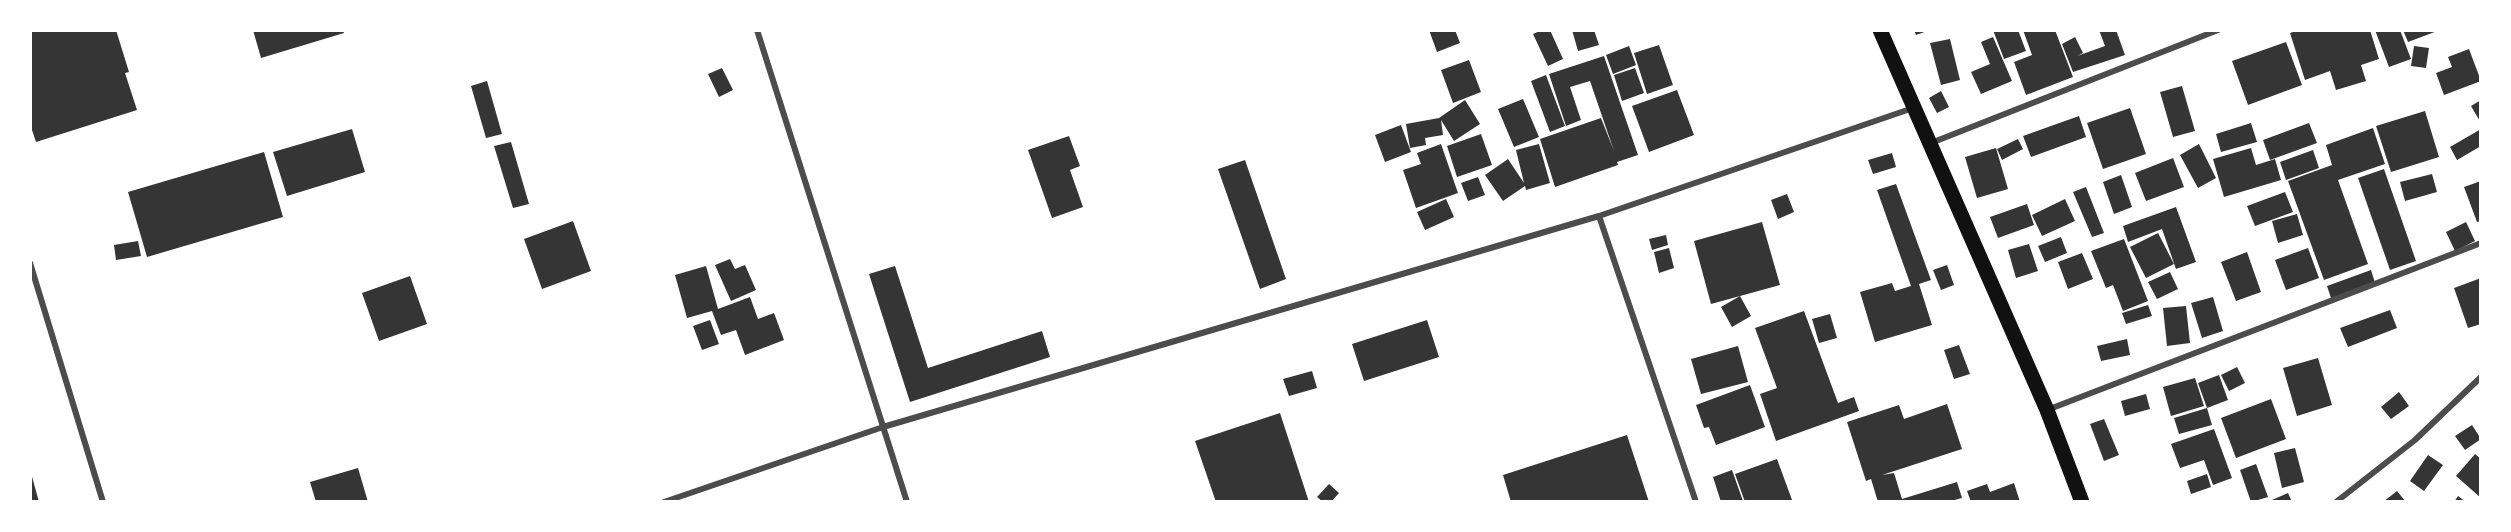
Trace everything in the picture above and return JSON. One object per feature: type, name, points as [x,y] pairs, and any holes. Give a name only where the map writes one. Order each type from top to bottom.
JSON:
[{"type":"main road","points":[[1880,30],[2047,410],[2082,502]]},
{"type":"street","points":[[757,30],[906,502]]},
{"type":"street","points":[[1930,143],[2218,30]]},
{"type":"street","points":[[664,502],[883,427],[1599,216],[1913,108]]},
{"type":"street","points":[[1599,216],[1696,502]]},
{"type":"street","points":[[2047,410],[2481,243]]},
{"type":"street","points":[[30,263],[103,502]]},
{"type":"street","points":[[2336,502],[2415,440],[2481,377]]},
{"type":"building","points":[[30,30],[116,30],[129,72],[125,73],[137,110],[36,142],[30,124]]},
{"type":"building","points":[[253,30],[343,30],[344,33],[261,58]]},
{"type":"building","points":[[1429,30],[1455,30],[1460,43],[1437,52]]},
{"type":"building","points":[[1542,30],[1550,30],[1563,59],[1548,66],[1533,34]]},
{"type":"building","points":[[1572,30],[1594,30],[1599,45],[1578,51]]},
{"type":"building","points":[[1914,30],[1930,30],[1916,35]]},
{"type":"building","points":[[1993,30],[2018,30],[2026,51],[2004,59]]},
{"type":"building","points":[[2023,30],[2055,30],[2073,77],[2026,95],[2014,62],[2032,55]]},
{"type":"building","points":[[2099,30],[2116,30],[2125,55],[2073,72],[2062,44],[2075,37],[2083,53],[2077,56],[2105,46]]},
{"type":"building","points":[[2299,30],[2370,30],[2379,59],[2361,65],[2366,81],[2336,90],[2330,71],[2305,80],[2290,33]]},
{"type":"building","points":[[2375,30],[2400,30],[2411,59],[2389,67]]},
{"type":"building","points":[[2403,30],[2440,30],[2408,42]]},
{"type":"building","points":[[1993,37],[2012,81],[1981,94],[1971,72],[1990,64],[1981,42]]},
{"type":"building","points":[[1950,39],[1960,80],[1941,85],[1930,43]]},
{"type":"building","points":[[2286,42],[2302,85],[2248,105],[2232,61]]},
{"type":"building","points":[[1659,45],[1673,85],[1647,94],[1634,53]]},
{"type":"building","points":[[1629,46],[1636,65],[1613,74],[1606,55]]},
{"type":"building","points":[[2414,46],[2429,48],[2426,68],[2411,66]]},
{"type":"building","points":[[2469,49],[2481,81],[2444,95],[2436,73],[2452,67],[2448,57]]},
{"type":"building","points":[[1604,56],[1638,155],[1617,162],[1618,165],[1555,187],[1540,139],[1601,118],[1614,151],[1590,81],[1570,87],[1581,120],[1566,126],[1549,74]]},
{"type":"building","points":[[1469,60],[1481,92],[1453,103],[1441,70]]},
{"type":"building","points":[[722,68],[733,90],[719,97],[708,74]]},
{"type":"building","points":[[1635,68],[1644,93],[1622,101],[1614,75]]},
{"type":"building","points":[[1546,75],[1565,126],[1550,132],[1531,81]]},
{"type":"building","points":[[487,81],[502,134],[486,138],[471,86]]},
{"type":"building","points":[[2182,86],[2195,131],[2173,137],[2160,92]]},
{"type":"building","points":[[1677,90],[1694,135],[1649,152],[1632,106]]},
{"type":"building","points":[[1941,91],[1949,107],[1937,113],[1929,98]]},
{"type":"building","points":[[1523,99],[1539,137],[1514,147],[1498,109]]},
{"type":"building","points":[[1465,100],[1480,124],[1454,141],[1441,120],[1443,135],[1425,138],[1426,145],[1410,148],[1406,124],[1439,118]]},
{"type":"building","points":[[2481,100],[2481,123],[2471,106]]},
{"type":"building","points":[[2130,108],[2146,154],[2103,169],[2087,123]]},
{"type":"building","points":[[2425,111],[2439,157],[2391,172],[2376,126]]},
{"type":"building","points":[[2079,116],[2086,137],[2031,157],[2023,136]]},
{"type":"building","points":[[2251,123],[2257,142],[2221,152],[2216,134]]},
{"type":"building","points":[[2309,123],[2317,143],[2270,160],[2263,140]]},
{"type":"building","points":[[1401,125],[1411,152],[1385,162],[1375,135]]},
{"type":"building","points":[[2373,128],[2385,164],[2338,180],[2368,264],[2324,280],[2288,181],[2332,165],[2326,145]]},
{"type":"building","points":[[352,129],[365,172],[287,196],[273,152]]},
{"type":"building","points":[[2481,129],[2481,146],[2457,160],[2450,147]]},
{"type":"building","points":[[1481,134],[1492,165],[1457,177],[1447,146]]},
{"type":"building","points":[[1069,136],[1080,166],[1070,170],[1083,207],[1052,218],[1028,150]]},
{"type":"building","points":[[2018,139],[2023,149],[2002,160],[1997,149]]},
{"type":"building","points":[[511,142],[529,204],[513,208],[494,146]]},
{"type":"building","points":[[1441,144],[1458,193],[1416,208],[1403,170],[1421,164],[1417,153]]},
{"type":"building","points":[[1539,144],[1550,183],[1526,190],[1525,186],[1503,201],[1485,175],[1508,159],[1524,183],[1516,150]]},
{"type":"building","points":[[2199,144],[2216,178],[2198,188],[2180,155]]},
{"type":"building","points":[[1996,148],[2008,189],[1977,198],[1965,157]]},
{"type":"building","points":[[2251,148],[2256,165],[2275,159],[2281,180],[2224,197],[2213,159]]},
{"type":"building","points":[[2313,150],[2319,168],[2286,180],[2280,162]]},
{"type":"building","points":[[264,152],[283,217],[147,257],[128,192]]},
{"type":"building","points":[[1892,153],[1896,167],[1873,174],[1868,160]]},
{"type":"building","points":[[2173,158],[2184,187],[2146,201],[2135,173]]},
{"type":"building","points":[[1245,160],[1286,279],[1260,289],[1218,169]]},
{"type":"building","points":[[2384,169],[2416,261],[2390,270],[2358,178]]},
{"type":"building","points":[[2432,174],[2437,192],[2405,201],[2400,182]]},
{"type":"building","points":[[2121,175],[2132,207],[2114,214],[2103,182]]},
{"type":"building","points":[[1478,177],[1485,195],[1468,201],[1461,183]]},
{"type":"building","points":[[2481,181],[2481,221],[2477,222],[2464,187]]},
{"type":"building","points":[[1896,184],[1931,280],[1919,284],[1932,325],[1875,342],[1860,292],[1892,283],[1895,291],[1911,286],[1877,190]]},
{"type":"building","points":[[2086,187],[2104,233],[2092,237],[2073,192]]},
{"type":"building","points":[[2285,192],[2293,212],[2255,226],[2247,206]]},
{"type":"building","points":[[1787,194],[1794,212],[1778,219],[1771,200]]},
{"type":"building","points":[[1446,199],[1454,217],[1425,230],[1417,212]]},
{"type":"building","points":[[2065,199],[2075,221],[2042,236],[2032,215]]},
{"type":"building","points":[[2027,204],[2034,225],[1998,238],[1990,217]]},
{"type":"building","points":[[2176,207],[2196,262],[2176,269],[2162,229],[2128,242],[2123,226]]},
{"type":"building","points":[[2297,214],[2303,235],[2278,243],[2272,221]]},
{"type":"building","points":[[573,221],[591,271],[542,289],[524,239]]},
{"type":"building","points":[[1762,222],[1780,285],[1711,304],[1694,241]]},
{"type":"building","points":[[2466,222],[2475,241],[2455,251],[2446,232]]},
{"type":"building","points":[[2158,233],[2174,264],[2146,278],[2130,247]]},
{"type":"building","points":[[1666,235],[1668,245],[1652,250],[1649,239]]},
{"type":"building","points":[[2061,237],[2067,253],[2045,262],[2038,246]]},
{"type":"building","points":[[2124,239],[2148,301],[2123,311],[2113,285],[2106,288],[2091,251]]},
{"type":"building","points":[[138,241],[141,256],[116,260],[114,245]]},
{"type":"building","points":[[2029,244],[2038,271],[2016,278],[2008,250]]},
{"type":"building","points":[[1669,248],[1674,268],[1659,273],[1654,252]]},
{"type":"building","points":[[2308,248],[2319,278],[2286,290],[2275,260]]},
{"type":"building","points":[[2247,252],[2261,292],[2236,301],[2221,262]]},
{"type":"building","points":[[2082,253],[2093,279],[2068,289],[2058,262]]},
{"type":"building","points":[[730,259],[735,269],[745,265],[756,290],[731,301],[715,265]]},
{"type":"building","points":[[1947,265],[1954,285],[1941,290],[1933,270]]},
{"type":"building","points":[[706,266],[718,309],[750,297],[758,319],[774,313],[784,340],[745,355],[736,330],[721,335],[712,311],[687,318],[675,275]]},
{"type":"building","points":[[895,266],[928,368],[1042,331],[1050,357],[910,402],[869,274]]},
{"type":"building","points":[[2371,270],[2376,286],[2332,301],[2327,286]]},
{"type":"building","points":[[2170,272],[2178,289],[2157,299],[2148,282]]},
{"type":"building","points":[[410,276],[427,324],[379,341],[362,293]]},
{"type":"building","points":[[2481,278],[2481,324],[2468,328],[2454,288]]},
{"type":"building","points":[[1740,296],[1751,316],[1732,327],[1721,307]]},
{"type":"building","points":[[2213,297],[2223,331],[2202,338],[2191,303]]},
{"type":"building","points":[[2148,305],[2152,316],[2126,324],[2122,313]]},
{"type":"building","points":[[2186,306],[2190,343],[2167,346],[2163,308]]},
{"type":"building","points":[[2390,310],[2397,328],[2348,347],[2340,328]]},
{"type":"building","points":[[1804,311],[1838,403],[1854,397],[1859,411],[1776,441],[1760,394],[1777,388],[1755,328]]},
{"type":"building","points":[[1830,314],[1837,338],[1819,343],[1812,319]]},
{"type":"building","points":[[710,320],[719,344],[702,350],[693,326]]},
{"type":"building","points":[[1427,320],[1439,357],[1364,381],[1352,344]]},
{"type":"building","points":[[2127,339],[2130,355],[2101,361],[2097,346]]},
{"type":"building","points":[[1959,345],[1970,374],[1954,379],[1944,350]]},
{"type":"building","points":[[1738,346],[1748,382],[1701,394],[1691,359]]},
{"type":"building","points":[[2318,358],[2332,405],[2297,416],[2283,368]]},
{"type":"building","points":[[2237,367],[2245,383],[2229,391],[2221,375]]},
{"type":"building","points":[[1312,371],[1317,388],[1289,396],[1283,379]]},
{"type":"building","points":[[2219,375],[2228,400],[2207,408],[2198,383]]},
{"type":"building","points":[[2195,378],[2204,406],[2171,416],[2163,387]]},
{"type":"building","points":[[1750,385],[1765,427],[1716,445],[1709,427],[1704,428],[1696,405]]},
{"type":"building","points":[[2399,392],[2409,406],[2391,419],[2381,407]]},
{"type":"building","points":[[2146,394],[2150,409],[2125,416],[2121,401]]},
{"type":"building","points":[[2271,399],[2286,439],[2236,458],[2221,418]]},
{"type":"building","points":[[1947,404],[1962,449],[1882,475],[1894,473],[1902,499],[1957,482],[1962,498],[1947,502],[1878,502],[1871,479],[1866,481],[1847,422],[1899,405],[1904,419]]},
{"type":"building","points":[[2207,408],[2212,425],[2179,434],[2174,418]]},
{"type":"building","points":[[1280,413],[1309,502],[1216,502],[1195,441]]},
{"type":"building","points":[[2104,419],[2119,455],[2104,461],[2090,424]]},
{"type":"building","points":[[2472,425],[2481,439],[2465,450],[2455,436]]},
{"type":"building","points":[[2214,429],[2232,478],[2213,485],[2204,460],[2180,468],[2171,444]]},
{"type":"building","points":[[1627,435],[1649,502],[1511,502],[1503,475]]},
{"type":"building","points":[[2295,448],[2304,482],[2282,488],[2274,453]]},
{"type":"building","points":[[2475,454],[2481,459],[2481,498],[2456,476]]},
{"type":"building","points":[[2428,455],[2443,465],[2424,491],[2410,481]]},
{"type":"building","points":[[1777,459],[1792,500],[1745,502],[1735,474]]},
{"type":"building","points":[[2256,464],[2268,497],[2251,502],[2240,470]]},
{"type":"building","points":[[358,468],[368,502],[316,502],[310,482]]},
{"type":"building","points":[[1732,470],[1743,501],[1721,502],[1713,477]]},
{"type":"building","points":[[31,473],[39,502],[30,502]]},
{"type":"building","points":[[2207,474],[2211,487],[2191,494],[2187,481]]},
{"type":"building","points":[[2014,483],[2020,502],[1971,502],[1967,491],[1987,484],[1990,492]]},
{"type":"building","points":[[1329,484],[1339,493],[1331,502],[1323,502],[1317,497]]},
{"type":"building","points":[[2397,491],[2406,502],[2383,502]]},
{"type":"building","points":[[2288,493],[2292,502],[2273,502],[2272,500]]},
{"type":"building","points":[[2458,496],[2466,502],[2454,502]]}]
